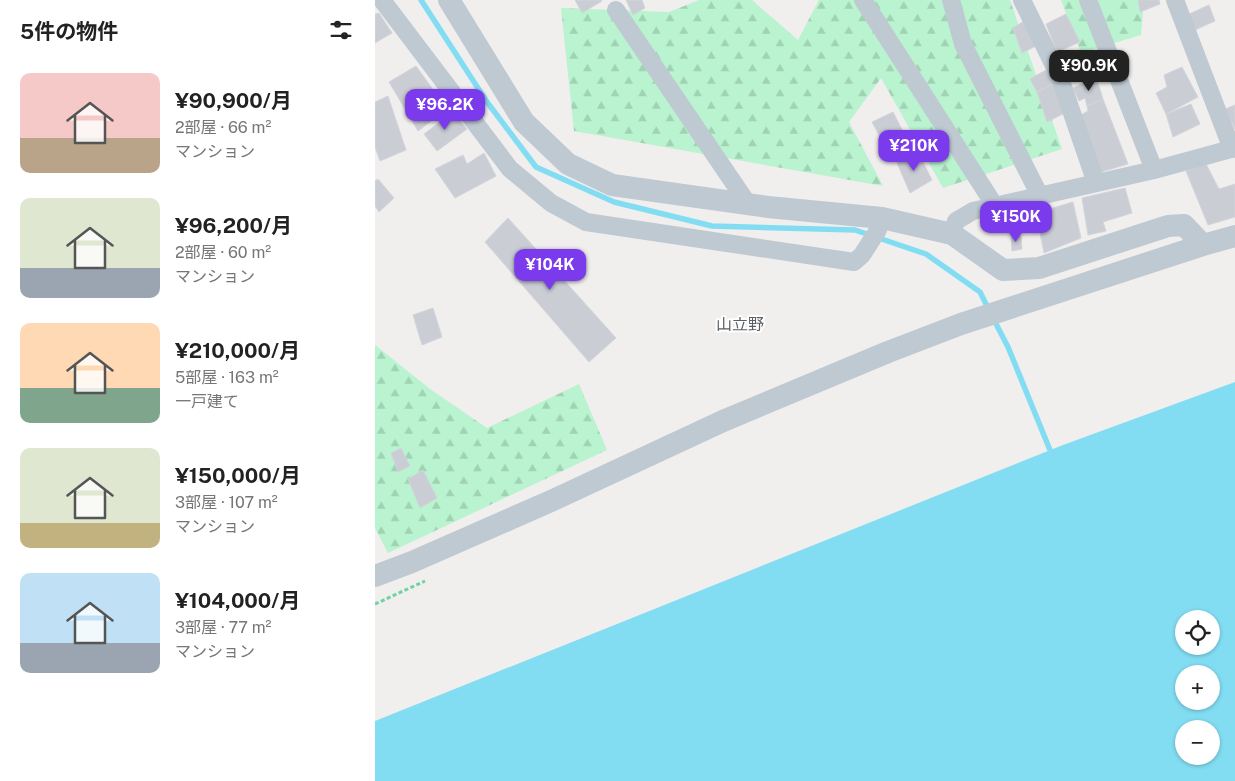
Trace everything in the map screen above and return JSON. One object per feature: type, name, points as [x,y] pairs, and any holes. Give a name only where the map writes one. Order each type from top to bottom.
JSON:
[{"type":"street","points":[[382,0],[509,169],[551,203],[586,222],[854,262],[861,255],[880,224]]},
{"type":"street","points":[[449,0],[524,122],[568,164],[612,185],[952,234],[1003,270],[1039,268],[1168,226],[1184,225],[1203,245]]},
{"type":"street","points":[[863,0],[995,206]]},
{"type":"street","points":[[951,0],[963,44],[1040,196]]},
{"type":"street","points":[[1022,0],[1060,78],[1096,183]]},
{"type":"street","points":[[1088,0],[1154,170]]},
{"type":"street","points":[[952,234],[956,221],[973,211],[1154,170],[1233,148],[1175,0]]},
{"type":"street","points":[[616,10],[748,204]]},
{"type":"street","points":[[375,576],[412,562],[551,501],[723,421],[888,352],[961,324],[1235,236]]},
{"type":"green space","points":[[699,0],[752,0],[798,40],[819,0],[1010,0],[1062,149],[943,188],[881,78],[849,122],[883,186],[574,131],[561,8],[669,12]]},
{"type":"green space","points":[[1061,0],[1144,0],[1141,35],[1081,53]]},
{"type":"green space","points":[[375,345],[430,389],[487,428],[579,384],[607,450],[388,553],[375,528]]},
{"type":"water","points":[[1235,382],[1235,781],[375,781],[375,721],[1063,445]]},
{"type":"building","points":[[575,0],[601,0],[602,1],[582,13]]},
{"type":"building","points":[[626,0],[642,0],[645,8],[633,15]]},
{"type":"building","points":[[1138,0],[1159,0],[1160,4],[1140,12]]},
{"type":"building","points":[[1209,5],[1215,21],[1195,30],[1187,15]]},
{"type":"building","points":[[379,13],[392,33],[375,43],[375,14]]},
{"type":"building","points":[[1066,14],[1080,42],[1057,52],[1046,24]]},
{"type":"building","points":[[1024,21],[1036,46],[1022,53],[1013,28]]},
{"type":"building","points":[[416,66],[447,109],[418,131],[389,82]]},
{"type":"building","points":[[1182,67],[1198,97],[1166,114],[1156,93],[1167,87],[1164,75]]},
{"type":"building","points":[[1046,70],[1053,84],[1037,92],[1030,79]]},
{"type":"building","points":[[1096,77],[1103,99],[1087,106],[1085,98],[1079,101],[1073,88]]},
{"type":"building","points":[[1053,84],[1065,113],[1047,122],[1037,92]]},
{"type":"building","points":[[388,96],[406,150],[380,161],[375,147],[375,102]]},
{"type":"building","points":[[1103,99],[1128,164],[1101,172],[1079,116],[1088,111],[1087,106]]},
{"type":"building","points":[[1191,104],[1200,124],[1173,137],[1166,114]]},
{"type":"building","points":[[1235,105],[1235,129],[1225,109]]},
{"type":"building","points":[[453,112],[467,129],[437,151],[424,134]]},
{"type":"building","points":[[893,112],[910,145],[890,156],[872,122]]},
{"type":"building","points":[[918,152],[932,180],[910,193],[897,163]]},
{"type":"building","points":[[484,153],[496,176],[455,198],[435,169],[463,155],[467,164]]},
{"type":"building","points":[[1206,164],[1219,189],[1235,184],[1235,217],[1208,225],[1186,171]]},
{"type":"building","points":[[378,179],[394,198],[379,212],[375,206],[375,181]]},
{"type":"building","points":[[1125,188],[1132,213],[1103,222],[1106,231],[1088,235],[1082,198]]},
{"type":"building","points":[[1073,202],[1081,238],[1044,253],[1036,213]]},
{"type":"building","points":[[508,218],[616,338],[589,362],[485,242]]},
{"type":"building","points":[[1011,234],[1021,236],[1022,249],[1012,251]]},
{"type":"building","points":[[433,308],[442,337],[422,345],[413,315]]},
{"type":"building","points":[[401,448],[410,466],[398,472],[391,453]]},
{"type":"building","points":[[423,470],[437,498],[420,508],[408,479]]},
{"type":"waterway","points":[[421,0],[487,102],[536,167],[614,202],[712,226],[855,230],[926,254],[980,292],[989,310]]},
{"type":"waterway","points":[[993,318],[1008,347],[1050,450]]},
{"type":"district","name":"山立野","points":[[740,324]]}]
